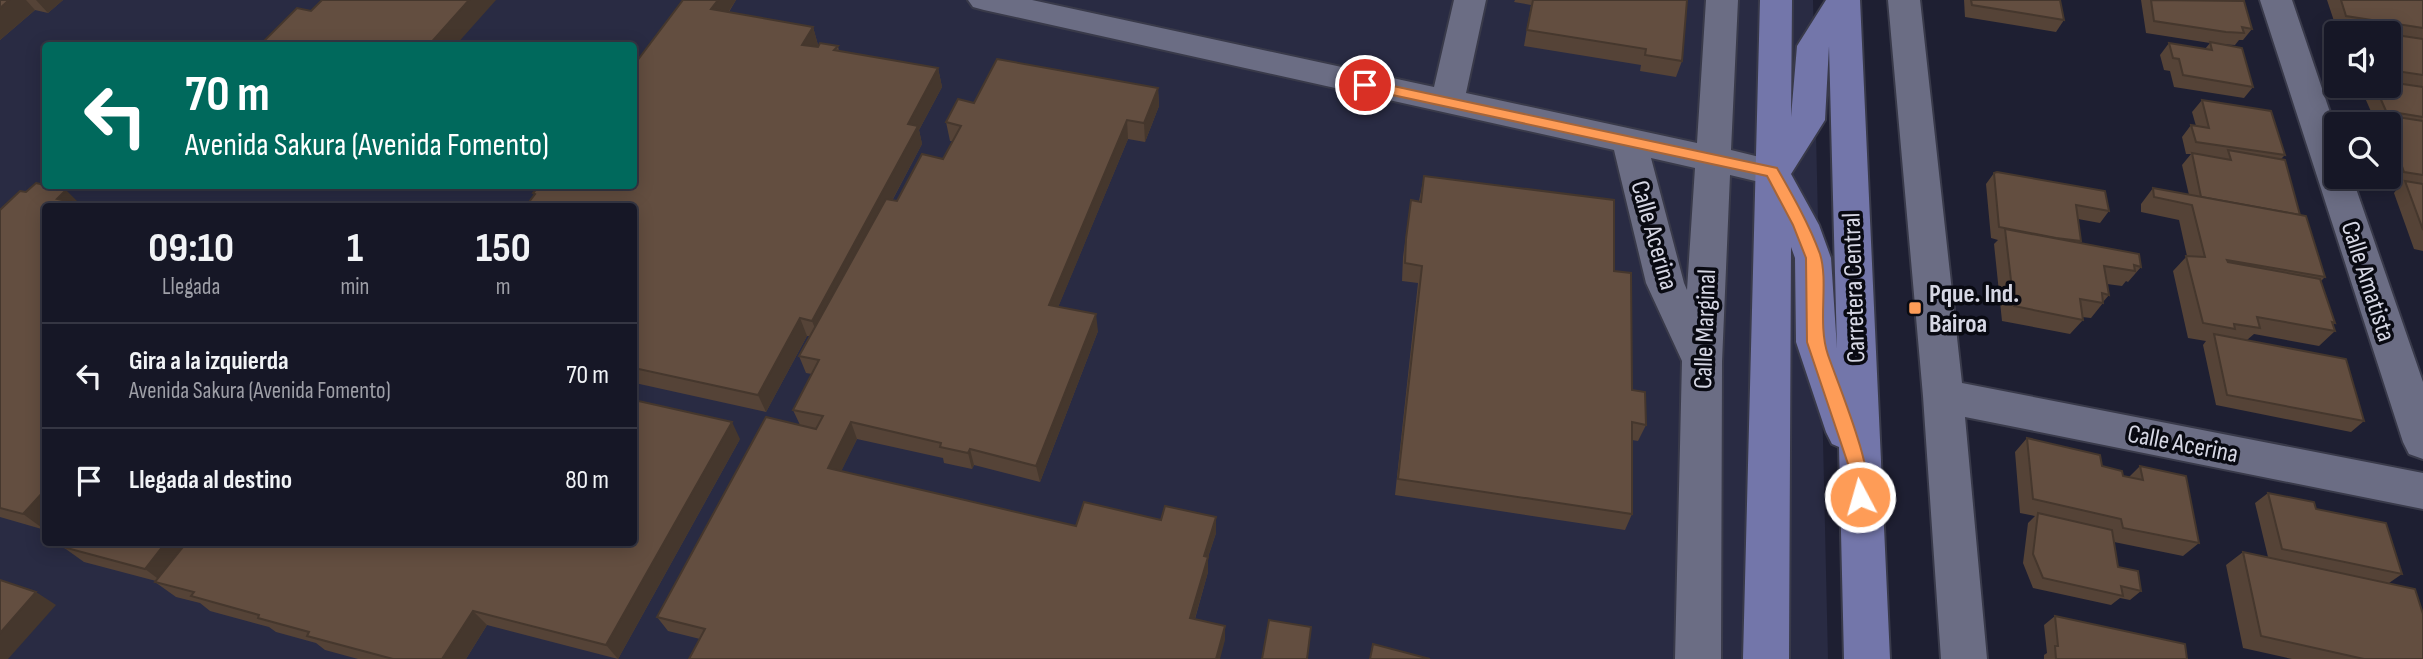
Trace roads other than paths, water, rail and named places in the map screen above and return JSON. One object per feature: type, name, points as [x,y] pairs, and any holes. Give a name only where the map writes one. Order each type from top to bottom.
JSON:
[{"type":"main road","points":[[1766,659],[1776,0]]},
{"type":"main road","points":[[1772,172],[1808,120],[1813,46],[1843,0]]},
{"type":"main road","name":"Carretera Central","points":[[1843,0],[1858,470],[1867,659]]},
{"type":"main road","points":[[1772,172],[1801,225],[1813,258],[1815,342],[1858,470]]},
{"type":"street","points":[[984,0],[1772,172]]},
{"type":"street","points":[[1447,103],[1470,0]]},
{"type":"street","name":"Calle Marginal","points":[[1698,659],[1702,362],[1721,0]]},
{"type":"street","points":[[1904,0],[1944,396],[1964,659]]},
{"type":"street","name":"Calle Amatista","points":[[2276,0],[2423,442]]},
{"type":"street","name":"Calle Acerina","points":[[1630,143],[1665,282],[1702,362]]},
{"type":"street","name":"Calle Acerina","points":[[1944,396],[2423,491]]},
{"type":"place","name":"Pque. Ind. Bairoa","points":[[1915,308]]}]
